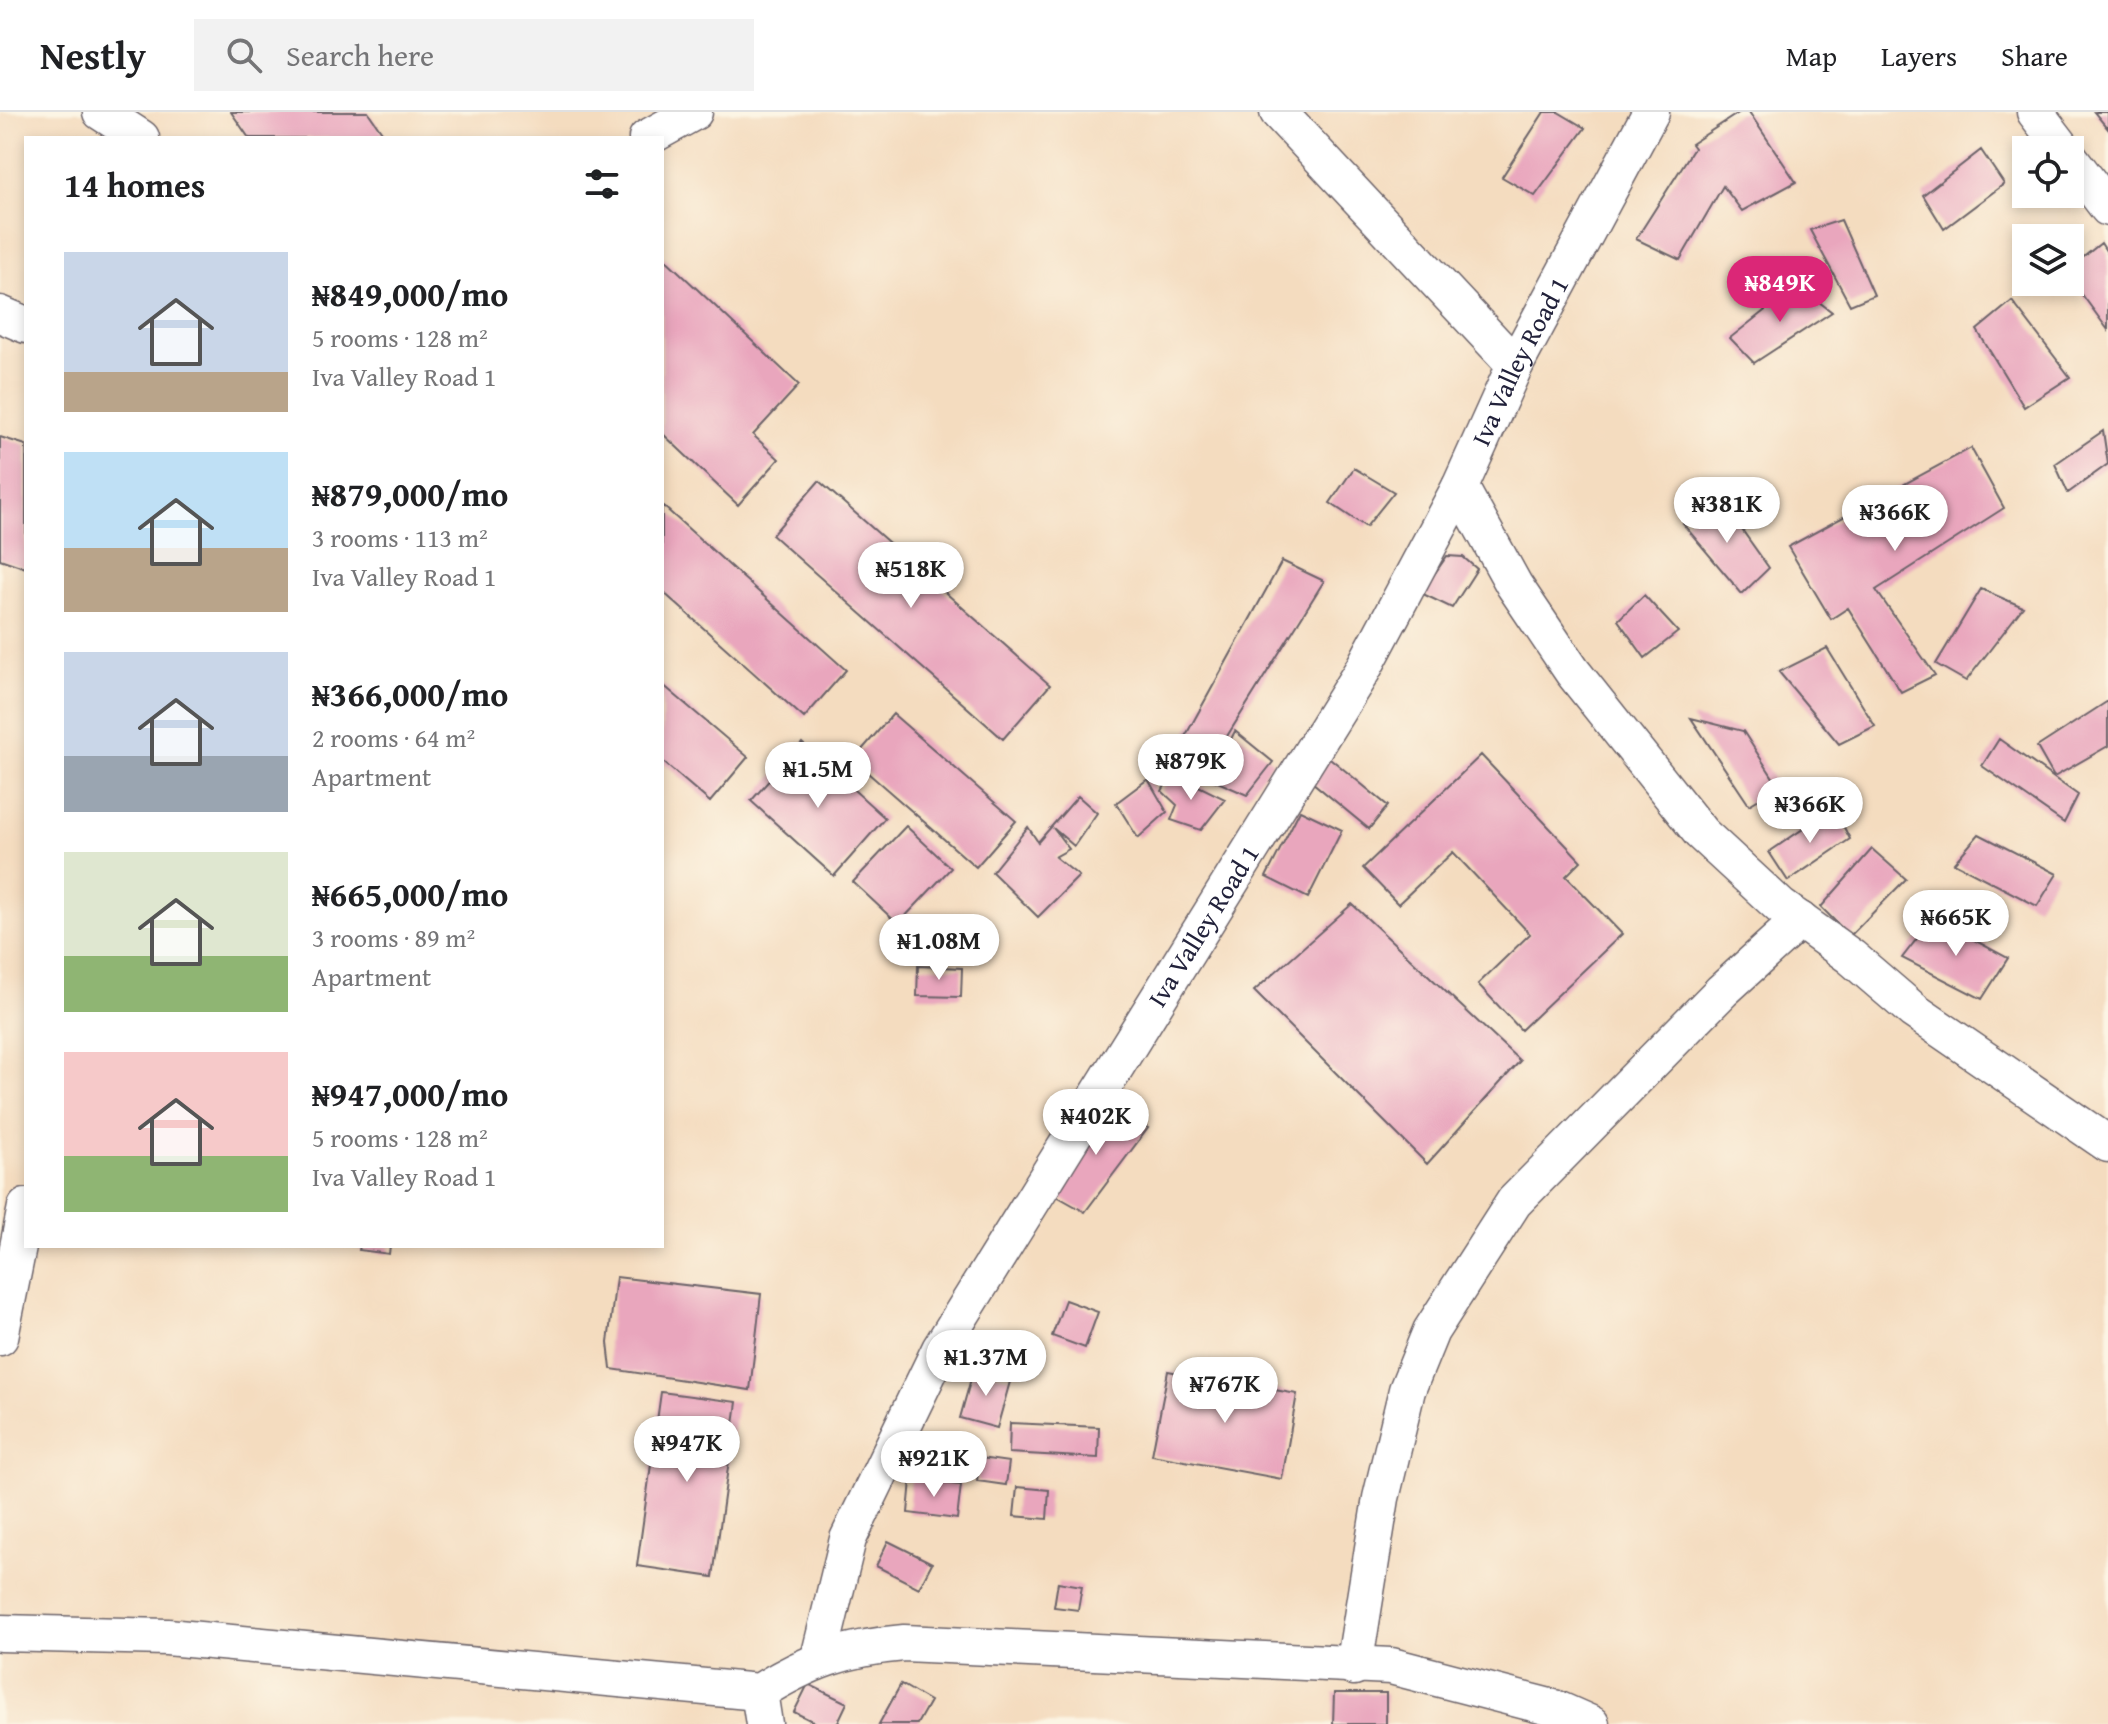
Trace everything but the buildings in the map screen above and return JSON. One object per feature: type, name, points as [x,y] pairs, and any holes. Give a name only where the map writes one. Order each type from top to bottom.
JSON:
[{"type":"street","points":[[101,112],[138,136]]},
{"type":"street","points":[[651,136],[694,112]]},
{"type":"street","points":[[1278,112],[1515,365]]},
{"type":"street","name":"Iva Valley Road 1","points":[[819,1658],[848,1539],[940,1349],[1362,671],[1460,487],[1515,365],[1651,112]]},
{"type":"street","points":[[2035,112],[2053,136]]},
{"type":"street","points":[[2084,176],[2108,208]]},
{"type":"street","points":[[0,314],[24,324]]},
{"type":"street","points":[[1460,487],[1514,585],[1572,671],[1701,833],[1800,920],[1914,1011],[2108,1144]]},
{"type":"street","points":[[1354,1667],[1381,1498],[1407,1390],[1431,1331],[1514,1202],[1722,991],[1800,920]]},
{"type":"street","points":[[0,1337],[24,1217]]},
{"type":"street","points":[[0,1633],[167,1637],[761,1708],[819,1658],[867,1646],[904,1643],[1354,1667],[1391,1666],[1557,1709],[1591,1724]]}]
